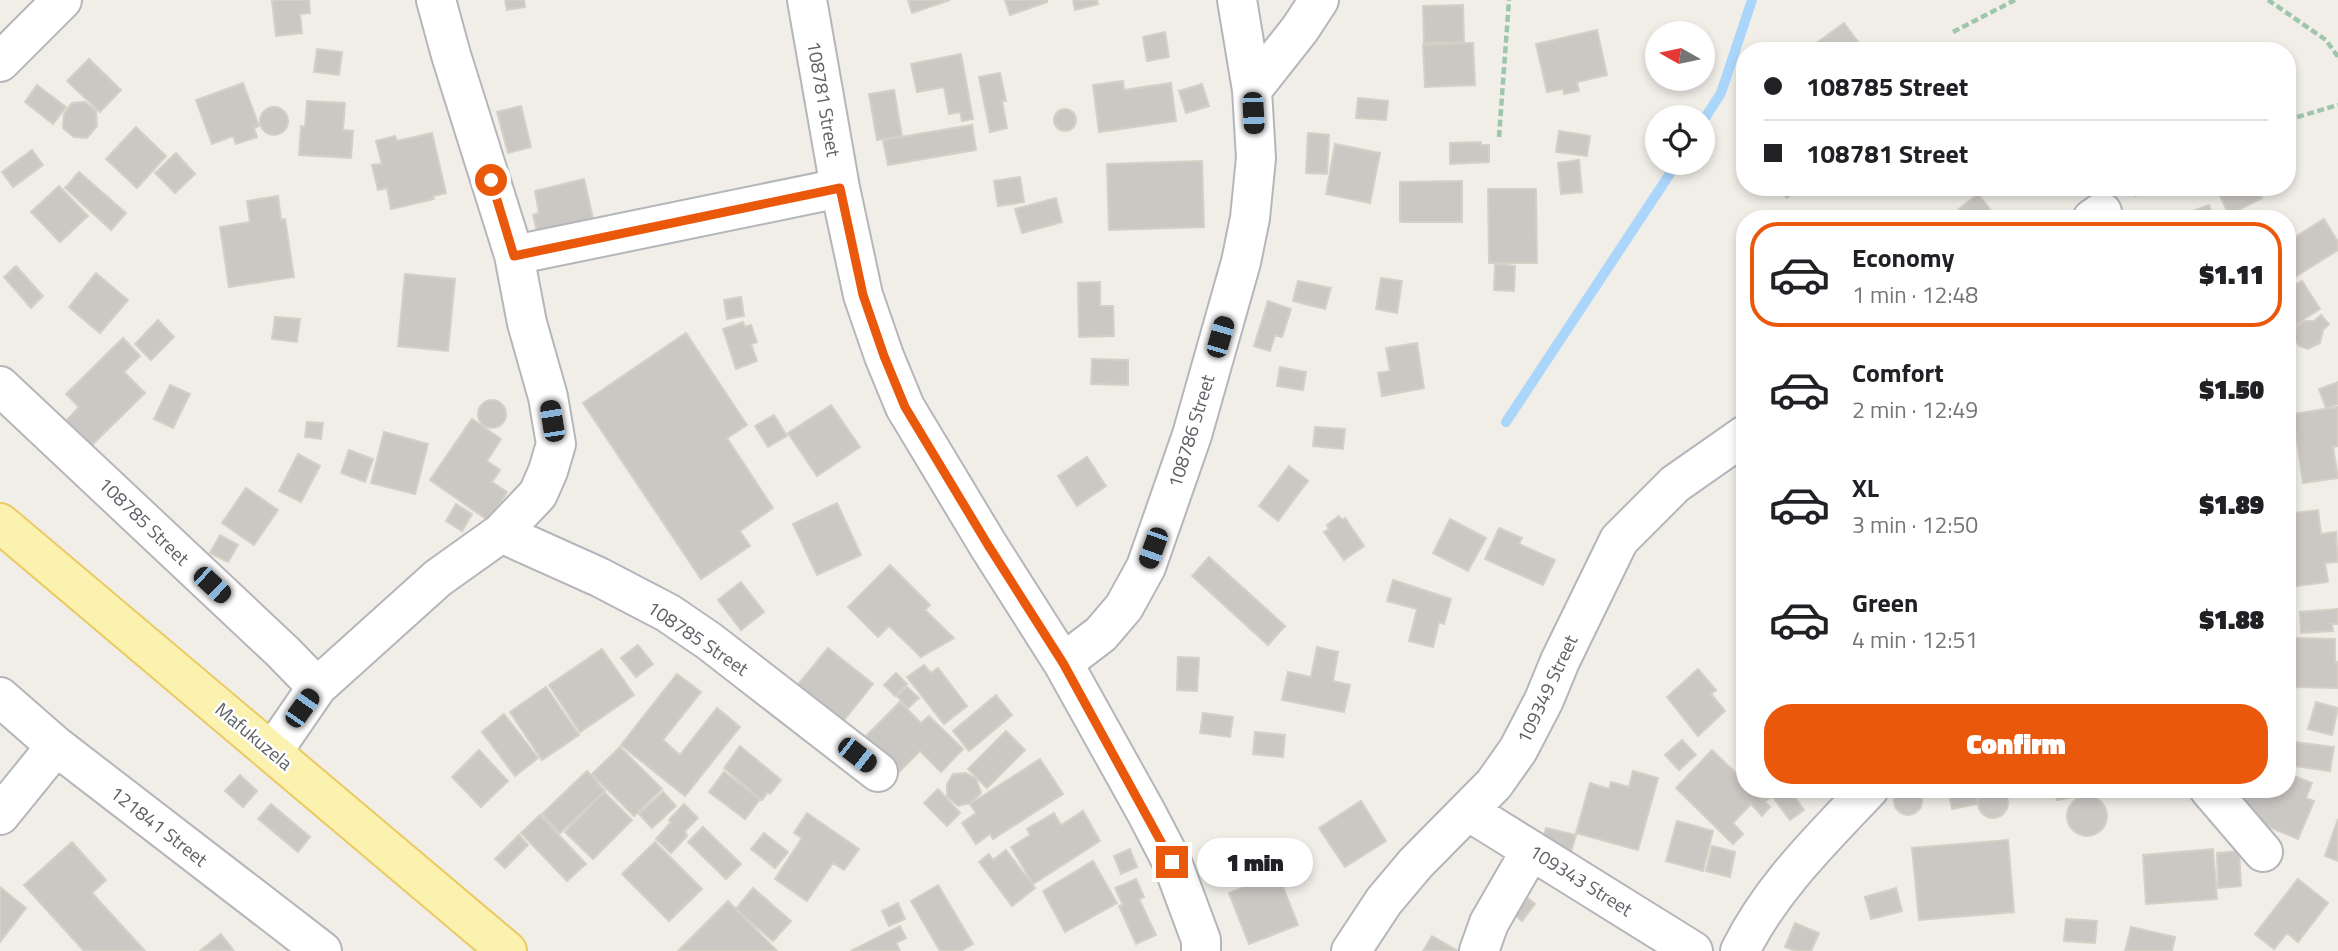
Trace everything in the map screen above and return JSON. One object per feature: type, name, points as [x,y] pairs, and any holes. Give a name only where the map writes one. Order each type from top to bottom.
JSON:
[{"type":"main road","name":"Mafukuzela","points":[[0,523],[507,951]]},
{"type":"street","points":[[0,62],[62,0]]},
{"type":"street","points":[[273,751],[317,687],[438,578],[501,533],[538,494],[556,444],[548,397],[527,323],[514,256],[436,0]]},
{"type":"street","name":"108781 Street","points":[[807,0],[840,188],[863,295],[905,407],[1063,663],[1172,862],[1202,951]]},
{"type":"street","name":"108786 Street","points":[[1063,663],[1101,634],[1124,607],[1146,567],[1192,435],[1241,262],[1250,219],[1256,158],[1252,90],[1237,0]]},
{"type":"street","points":[[1252,90],[1319,0]]},
{"type":"street","points":[[514,256],[840,188]]},
{"type":"street","name":"108785 Street","points":[[0,386],[317,687]]},
{"type":"street","name":"109349 Street","points":[[1351,951],[1384,901],[1416,863],[1494,784],[1518,750],[1619,540],[1675,484],[1736,441]]},
{"type":"street","name":"108785 Street","points":[[501,533],[599,577],[668,613],[709,641],[878,772]]},
{"type":"street","name":"121841 Street","points":[[0,697],[56,746],[322,951]]},
{"type":"street","points":[[0,815],[56,746]]},
{"type":"street","points":[[1740,951],[1763,910],[1784,881],[1860,798]]},
{"type":"street","points":[[2217,798],[2263,852]]},
{"type":"street","name":"109343 Street","points":[[1468,811],[1693,951]]},
{"type":"street","points":[[1479,951],[1489,923],[1531,850]]},
{"type":"path","points":[[1499,137],[1509,0]]},
{"type":"path","points":[[1953,32],[2015,0]]},
{"type":"path","points":[[2268,0],[2326,40],[2338,57]]},
{"type":"path","points":[[2296,117],[2338,105]]},
{"type":"building","points":[[272,0],[309,0],[310,13],[300,14],[302,33],[276,36]]},
{"type":"building","points":[[505,0],[524,0],[525,7],[507,10]]},
{"type":"building","points":[[908,0],[950,0],[912,13]]},
{"type":"building","points":[[1005,0],[1047,0],[1047,2],[1010,15]]},
{"type":"building","points":[[1073,0],[1097,0],[1098,4],[1075,10]]},
{"type":"building","points":[[1463,5],[1464,42],[1424,43],[1423,6]]},
{"type":"building","points":[[1844,23],[1858,42],[1818,42]]},
{"type":"building","points":[[1597,30],[1607,75],[1577,82],[1579,91],[1564,94],[1563,89],[1547,92],[1536,44]]},
{"type":"building","points":[[1165,32],[1169,57],[1147,61],[1143,37]]},
{"type":"building","points":[[1473,43],[1475,85],[1425,87],[1423,45]]},
{"type":"building","points":[[317,49],[342,52],[339,75],[314,72]]},
{"type":"building","points":[[961,54],[973,119],[962,121],[960,112],[949,114],[944,87],[917,92],[911,64]]},
{"type":"building","points":[[89,59],[121,90],[100,112],[67,81]]},
{"type":"building","points":[[1000,73],[1006,101],[1002,101],[1007,128],[990,132],[979,77]]},
{"type":"building","points":[[1123,81],[1124,90],[1171,83],[1176,121],[1099,132],[1093,85]]},
{"type":"building","points":[[243,83],[259,126],[254,128],[257,137],[236,144],[233,136],[212,144],[196,100]]},
{"type":"building","points":[[1202,84],[1209,106],[1186,113],[1179,91]]},
{"type":"building","points":[[37,85],[66,107],[53,124],[25,102]]},
{"type":"building","points":[[894,90],[902,136],[877,140],[869,94]]},
{"type":"building","points":[[1358,98],[1388,101],[1386,120],[1356,118]]},
{"type":"building","points":[[307,101],[345,103],[343,130],[353,131],[351,158],[299,155],[301,126],[305,127]]},
{"type":"building","points":[[85,102],[96,111],[97,126],[87,138],[74,137],[63,128],[64,114],[72,103]]},
{"type":"building","points":[[521,106],[531,147],[508,153],[497,112]]},
{"type":"building","points":[[274,107],[284,111],[288,121],[284,131],[274,135],[264,131],[260,121],[264,111]]},
{"type":"building","points":[[1065,109],[1073,112],[1076,120],[1073,128],[1065,131],[1057,128],[1054,120],[1057,112]]},
{"type":"building","points":[[972,125],[976,150],[888,165],[883,140]]},
{"type":"building","points":[[136,127],[166,156],[137,188],[106,159]]},
{"type":"building","points":[[1559,131],[1590,136],[1587,156],[1556,152]]},
{"type":"building","points":[[432,133],[446,193],[433,196],[434,199],[391,209],[387,188],[378,190],[372,165],[382,164],[376,141],[395,136],[397,141]]},
{"type":"building","points":[[1308,133],[1329,135],[1327,174],[1306,173]]},
{"type":"building","points":[[1481,142],[1481,145],[1489,145],[1489,162],[1450,164],[1450,143]]},
{"type":"building","points":[[1335,144],[1380,153],[1370,203],[1326,194]]},
{"type":"building","points":[[32,150],[43,165],[13,187],[2,172]]},
{"type":"building","points":[[176,153],[195,174],[175,193],[155,173]]},
{"type":"building","points":[[1579,160],[1582,192],[1561,194],[1558,163]]},
{"type":"building","points":[[1202,161],[1204,227],[1109,230],[1107,164]]},
{"type":"building","points":[[79,172],[126,213],[111,230],[65,188]]},
{"type":"building","points":[[1020,177],[1024,202],[998,206],[994,181]]},
{"type":"building","points":[[584,179],[595,227],[539,240],[533,215],[539,213],[535,191]]},
{"type":"building","points":[[1462,181],[1462,222],[1400,222],[1400,182]]},
{"type":"building","points":[[59,186],[88,216],[60,242],[31,212]]},
{"type":"building","points":[[1488,189],[1536,189],[1537,263],[1489,263]]},
{"type":"building","points":[[278,196],[281,220],[285,219],[294,277],[229,287],[220,227],[250,222],[247,201]]},
{"type":"building","points":[[1975,196],[1980,196],[1990,209],[1960,210]]},
{"type":"building","points":[[2220,196],[2262,198],[2239,210],[2227,210]]},
{"type":"building","points":[[1056,198],[1062,222],[1022,233],[1015,209]]},
{"type":"building","points":[[2209,205],[2211,210],[2195,210]]},
{"type":"building","points":[[2324,219],[2338,242],[2338,250],[2296,276],[2296,236]]},
{"type":"building","points":[[1495,264],[1515,266],[1514,291],[1494,290]]},
{"type":"building","points":[[16,266],[43,296],[31,308],[4,277]]},
{"type":"building","points":[[96,273],[128,300],[100,333],[69,307]]},
{"type":"building","points":[[405,274],[455,279],[448,351],[398,346]]},
{"type":"building","points":[[1381,278],[1402,281],[1397,313],[1376,309]]},
{"type":"building","points":[[1298,281],[1331,288],[1325,309],[1293,301]]},
{"type":"building","points":[[2302,281],[2320,309],[2296,324],[2296,284]]},
{"type":"building","points":[[1100,282],[1100,306],[1113,306],[1114,336],[1079,337],[1078,283]]},
{"type":"building","points":[[741,297],[744,316],[727,319],[724,300]]},
{"type":"building","points":[[1268,301],[1291,309],[1282,337],[1275,335],[1270,351],[1254,346]]},
{"type":"building","points":[[2321,315],[2329,324],[2323,330],[2320,343],[2308,349],[2299,346],[2296,341],[2297,326],[2305,321],[2314,321]]},
{"type":"building","points":[[275,317],[300,319],[297,342],[272,339]]},
{"type":"building","points":[[158,320],[174,337],[151,360],[135,344]]},
{"type":"building","points":[[743,322],[745,327],[751,325],[757,342],[751,344],[757,361],[736,369],[723,329]]},
{"type":"building","points":[[686,333],[747,425],[727,438],[773,508],[740,531],[750,546],[701,579],[583,403]]},
{"type":"building","points":[[123,338],[140,356],[124,372],[145,393],[91,446],[66,421],[79,407],[66,394]]},
{"type":"building","points":[[1417,343],[1424,388],[1382,396],[1378,373],[1390,371],[1386,348]]},
{"type":"building","points":[[1092,359],[1128,360],[1128,385],[1091,384]]},
{"type":"building","points":[[1280,367],[1306,372],[1303,390],[1277,386]]},
{"type":"building","points":[[2338,382],[2338,404],[2326,408],[2319,389]]},
{"type":"building","points":[[170,385],[190,394],[173,428],[154,419]]},
{"type":"building","points":[[492,400],[502,404],[506,414],[502,424],[492,428],[482,424],[478,414],[482,404]]},
{"type":"building","points":[[831,405],[860,447],[817,476],[788,433]]},
{"type":"building","points":[[2338,407],[2338,446],[2333,447],[2338,478],[2303,483],[2296,435],[2296,414]]},
{"type":"building","points":[[774,415],[787,436],[768,447],[755,426]]},
{"type":"building","points":[[472,419],[501,439],[487,461],[500,470],[492,482],[507,492],[489,521],[430,480]]},
{"type":"building","points":[[307,422],[323,423],[321,439],[305,437]]},
{"type":"building","points":[[1315,427],[1345,429],[1343,449],[1313,446]]},
{"type":"building","points":[[384,432],[428,444],[415,494],[371,483]]},
{"type":"building","points":[[349,450],[373,459],[365,482],[341,473]]},
{"type":"building","points":[[298,454],[320,466],[301,502],[279,491]]},
{"type":"building","points":[[1087,457],[1106,486],[1077,506],[1058,476]]},
{"type":"building","points":[[1289,466],[1308,481],[1278,521],[1259,506]]},
{"type":"building","points":[[246,488],[278,510],[254,545],[222,523]]},
{"type":"building","points":[[837,503],[861,555],[817,575],[793,524]]},
{"type":"building","points":[[456,504],[472,514],[462,531],[446,521]]},
{"type":"building","points":[[2318,510],[2321,534],[2336,532],[2338,562],[2325,563],[2328,582],[2296,586],[2296,513]]},
{"type":"building","points":[[1339,516],[1342,520],[1345,518],[1364,546],[1344,560],[1324,532],[1329,529],[1327,525]]},
{"type":"building","points":[[1450,519],[1486,538],[1468,571],[1433,553]]},
{"type":"building","points":[[1499,528],[1522,538],[1519,544],[1555,560],[1543,585],[1485,559]]},
{"type":"building","points":[[220,535],[238,545],[228,562],[210,553]]},
{"type":"building","points":[[1209,557],[1285,626],[1268,645],[1192,576]]},
{"type":"building","points":[[890,565],[930,605],[925,610],[954,638],[921,657],[889,626],[878,637],[848,607]]},
{"type":"building","points":[[1393,580],[1451,599],[1444,624],[1439,622],[1433,647],[1409,641],[1417,609],[1387,601]]},
{"type":"building","points":[[741,582],[764,612],[741,630],[718,600]]},
{"type":"building","points":[[2338,609],[2338,624],[2332,624],[2333,631],[2301,633],[2300,612]]},
{"type":"building","points":[[2296,638],[2335,639],[2338,688],[2296,687]]},
{"type":"building","points":[[638,645],[653,664],[636,677],[621,658]]},
{"type":"building","points":[[1317,647],[1338,652],[1333,681],[1350,685],[1344,712],[1282,700],[1288,672],[1311,677]]},
{"type":"building","points":[[828,648],[873,684],[833,734],[795,688]]},
{"type":"building","points":[[602,649],[634,695],[580,732],[549,685]]},
{"type":"building","points":[[1178,657],[1199,658],[1197,691],[1177,690]]},
{"type":"building","points":[[924,665],[931,673],[938,668],[967,706],[944,724],[907,677]]},
{"type":"building","points":[[1698,669],[1716,690],[1711,694],[1725,711],[1698,736],[1667,697]]},
{"type":"building","points":[[896,673],[907,684],[895,696],[884,685]]},
{"type":"building","points":[[677,674],[701,692],[663,740],[680,755],[717,708],[740,727],[685,796],[621,745]]},
{"type":"building","points":[[546,687],[579,735],[542,760],[510,712]]},
{"type":"building","points":[[907,687],[919,698],[908,708],[897,696]]},
{"type":"building","points":[[996,695],[1012,715],[969,751],[953,731]]},
{"type":"building","points":[[900,702],[921,723],[929,716],[963,749],[941,772],[920,751],[893,778],[877,749],[865,737]]},
{"type":"building","points":[[2316,702],[2338,708],[2332,735],[2308,729]]},
{"type":"building","points":[[1203,713],[1233,717],[1230,737],[1200,733]]},
{"type":"building","points":[[504,714],[538,758],[515,776],[482,732]]},
{"type":"building","points":[[1006,731],[1025,750],[987,788],[968,769]]},
{"type":"building","points":[[1255,732],[1285,735],[1283,757],[1253,754]]},
{"type":"building","points":[[1682,740],[1696,755],[1679,770],[1665,755]]},
{"type":"building","points":[[2296,742],[2334,747],[2330,771],[2296,766]]},
{"type":"building","points":[[740,746],[781,780],[762,800],[724,768]]},
{"type":"building","points":[[620,747],[662,789],[634,816],[592,774]]},
{"type":"building","points":[[479,750],[508,781],[481,807],[452,777]]},
{"type":"building","points":[[1712,750],[1736,773],[1736,798],[1761,798],[1770,807],[1762,816],[1751,804],[1733,823],[1743,834],[1733,844],[1676,788]]},
{"type":"building","points":[[1040,759],[1063,794],[993,839],[990,834],[976,844],[962,823],[976,813],[970,804]]},
{"type":"building","points":[[587,771],[605,791],[560,833],[542,814]]},
{"type":"building","points":[[1633,771],[1658,778],[1638,850],[1576,833],[1590,783],[1609,789],[1611,782],[1629,787]]},
{"type":"building","points":[[724,772],[760,799],[745,819],[709,792]]},
{"type":"building","points":[[966,773],[976,779],[981,793],[970,803],[958,806],[947,796],[947,784],[953,774]]},
{"type":"building","points":[[240,775],[257,791],[243,807],[225,791]]},
{"type":"building","points":[[2296,777],[2312,783],[2306,798],[2314,801],[2298,839],[2238,814],[2244,798],[2296,798]]},
{"type":"building","points":[[938,789],[960,813],[947,826],[924,803]]},
{"type":"building","points":[[604,792],[632,820],[593,859],[565,832]]},
{"type":"building","points":[[663,792],[676,806],[652,828],[639,814]]},
{"type":"building","points":[[1774,798],[1795,798],[1804,810],[1790,820]]},
{"type":"building","points":[[1895,798],[1921,798],[1921,806],[1913,814],[1903,814],[1895,806]]},
{"type":"building","points":[[1950,798],[1976,798],[1977,804],[1952,809]]},
{"type":"building","points":[[1980,798],[2006,798],[2006,809],[1993,818],[1983,813],[1978,803]]},
{"type":"building","points":[[2079,798],[2095,798],[2105,808],[2105,824],[2095,834],[2079,834],[2069,824],[2069,808]]},
{"type":"building","points":[[1361,801],[1386,841],[1345,867],[1319,828]]},
{"type":"building","points":[[271,804],[310,837],[298,852],[258,819]]},
{"type":"building","points":[[684,804],[698,818],[685,831],[687,836],[671,853],[656,839]]},
{"type":"building","points":[[1083,811],[1100,841],[1033,884],[1011,847],[1030,835],[1027,829],[1054,813],[1061,825]]},
{"type":"building","points":[[807,813],[859,849],[844,870],[833,863],[807,901],[775,879],[802,838],[794,833]]},
{"type":"building","points":[[540,815],[586,864],[567,881],[521,833]]},
{"type":"building","points":[[2338,819],[2338,861],[2325,856]]},
{"type":"building","points":[[1677,821],[1713,831],[1703,871],[1666,861]]},
{"type":"building","points":[[703,827],[741,864],[726,879],[688,842]]},
{"type":"building","points":[[1546,828],[1576,835],[1570,855],[1541,847]]},
{"type":"building","points":[[764,833],[788,852],[775,868],[751,849]]},
{"type":"building","points":[[519,835],[528,845],[505,868],[495,859]]},
{"type":"building","points":[[2008,840],[2014,912],[1919,920],[1912,848]]},
{"type":"building","points":[[72,842],[106,880],[92,893],[145,951],[84,951],[24,885]]},
{"type":"building","points":[[655,842],[702,889],[669,921],[622,874]]},
{"type":"building","points":[[1712,846],[1735,852],[1730,877],[1706,871]]},
{"type":"building","points":[[1130,849],[1137,867],[1121,874],[1114,856]]},
{"type":"building","points":[[2213,849],[2217,899],[2146,904],[2143,855]]},
{"type":"building","points":[[1006,850],[1035,888],[1012,906],[979,862],[989,854],[993,860]]},
{"type":"building","points":[[2239,851],[2241,886],[2218,888],[2217,853]]},
{"type":"building","points":[[1295,855],[1302,868],[1287,877],[1279,863]]},
{"type":"building","points":[[1093,861],[1117,903],[1065,932],[1043,891]]},
{"type":"building","points":[[1278,874],[1298,925],[1249,944],[1229,893]]},
{"type":"building","points":[[1136,879],[1144,897],[1139,899],[1156,935],[1136,944],[1119,906],[1123,905],[1115,888]]},
{"type":"building","points":[[2298,879],[2328,903],[2298,942],[2287,933],[2274,949],[2255,934]]},
{"type":"building","points":[[938,885],[973,944],[961,951],[940,951],[911,901]]},
{"type":"building","points":[[0,887],[26,908],[0,942]]},
{"type":"building","points":[[753,888],[791,921],[773,941],[736,909]]},
{"type":"building","points":[[1896,888],[1902,911],[1871,919],[1865,897]]},
{"type":"building","points":[[1519,891],[1535,904],[1522,921],[1506,908]]},
{"type":"building","points":[[728,901],[777,951],[678,951]]},
{"type":"building","points":[[898,903],[905,919],[889,926],[882,911]]},
{"type":"building","points":[[2066,919],[2097,921],[2095,943],[2064,941]]},
{"type":"building","points":[[1795,923],[1819,933],[1811,951],[1796,951],[1785,947]]},
{"type":"building","points":[[900,926],[906,938],[896,943],[900,951],[851,951]]},
{"type":"building","points":[[2131,927],[2175,937],[2172,951],[2125,951]]},
{"type":"building","points":[[221,934],[234,951],[200,951]]},
{"type":"building","points":[[1432,936],[1458,951],[1423,951]]},
{"type":"waterway","points":[[1738,42],[1752,0]]},
{"type":"waterway","points":[[1713,105],[1721,93],[1736,48]]},
{"type":"waterway","points":[[1506,422],[1669,175]]},
{"type":"route","points":[[491,180],[514,256],[840,188],[863,295],[905,407],[1063,663],[1172,862]]}]
